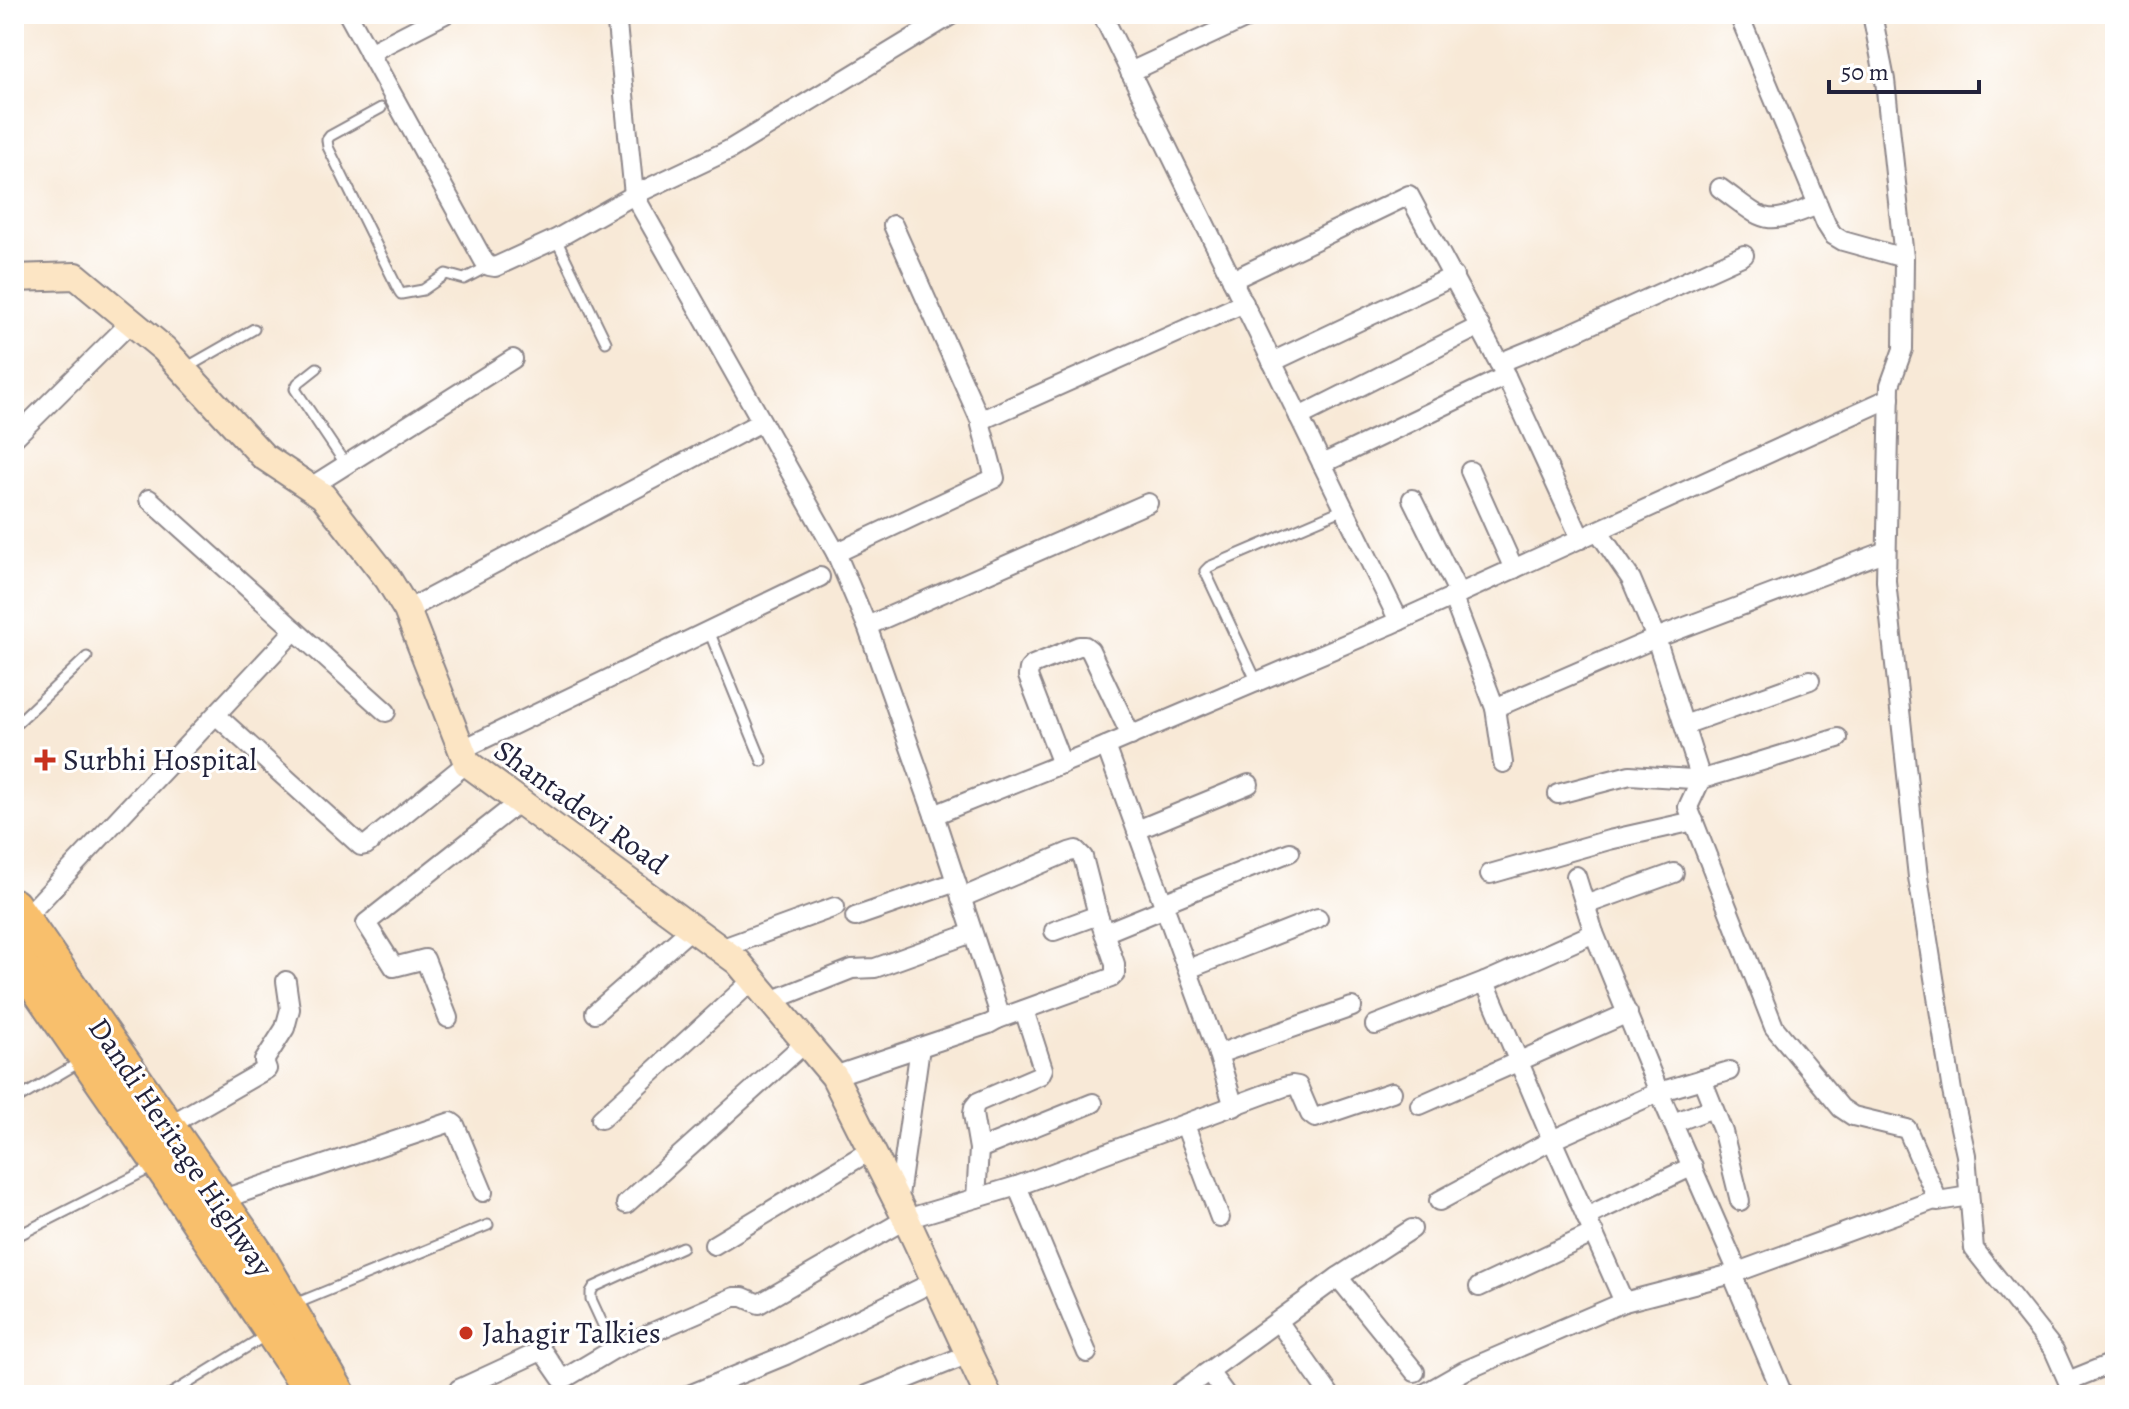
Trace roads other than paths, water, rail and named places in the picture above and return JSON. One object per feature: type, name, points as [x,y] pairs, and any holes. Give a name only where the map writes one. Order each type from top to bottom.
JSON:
[{"type":"highway","name":"Dandi Heritage Highway","points":[[17,921],[257,1253],[280,1319]]},
{"type":"highway","name":"Dandi Heritage Highway","points":[[14,955],[159,1164],[280,1319],[326,1392]]},
{"type":"street","points":[[348,14],[489,266],[501,265],[556,239],[634,195],[729,150],[953,14]]},
{"type":"street","points":[[369,53],[445,14]]},
{"type":"street","points":[[616,14],[634,195],[836,553],[867,626],[934,815],[998,1009],[998,1019]]},
{"type":"street","points":[[1102,14],[1399,621]]},
{"type":"street","points":[[1130,72],[1255,14]]},
{"type":"street","points":[[1872,14],[1885,80],[1904,258],[1904,341],[1890,385],[1886,581],[1918,877],[1950,1079],[1966,1155],[1974,1249],[2054,1350],[2071,1388],[2115,1362]]},
{"type":"street","points":[[1741,20],[1833,235],[1843,241],[1904,258]]},
{"type":"street","points":[[1720,188],[1760,217],[1772,220],[1818,205]]},
{"type":"street","points":[[1232,280],[1409,195],[1589,535],[1631,579],[1656,638],[1701,779],[1688,807],[1777,1033],[1847,1112],[1907,1129],[1937,1199]]},
{"type":"street","points":[[836,553],[995,478],[981,422],[893,225]]},
{"type":"street","points":[[1322,464],[1572,333],[1744,255]]},
{"type":"street","name":"Shantadevi Road","points":[[14,278],[76,276],[164,349],[263,456],[323,496],[388,579],[407,610],[464,756],[519,802],[738,962],[834,1076],[902,1211],[988,1395]]},
{"type":"street","points":[[1272,362],[1454,276]]},
{"type":"street","points":[[981,422],[1244,303]]},
{"type":"street","points":[[14,438],[131,322]]},
{"type":"street","points":[[1299,417],[1480,326]]},
{"type":"street","points":[[309,488],[513,359]]},
{"type":"street","points":[[934,815],[1131,736],[1399,621],[1890,398]]},
{"type":"street","points":[[407,610],[761,422]]},
{"type":"street","points":[[1470,471],[1514,569]]},
{"type":"street","points":[[149,499],[386,712]]},
{"type":"street","points":[[1412,499],[1456,596],[1495,708],[1503,763]]},
{"type":"street","points":[[867,626],[1148,503]]},
{"type":"street","points":[[1495,708],[1656,638],[1886,551]]},
{"type":"street","points":[[216,715],[361,846],[366,845],[464,756],[820,577]]},
{"type":"street","points":[[17,921],[295,630]]},
{"type":"street","points":[[1062,764],[1028,676],[1029,669],[1079,646],[1090,650],[1131,736]]},
{"type":"street","points":[[1684,725],[1810,680]]},
{"type":"street","points":[[1558,794],[1630,775],[1701,779],[1838,738]]},
{"type":"street","points":[[1106,746],[1188,969],[1234,1107]]},
{"type":"street","points":[[1137,830],[1249,784]]},
{"type":"street","points":[[448,1018],[425,959],[394,967],[366,923],[519,802]]},
{"type":"street","points":[[1490,874],[1609,840],[1694,821]]},
{"type":"street","points":[[834,1076],[1024,1010],[1115,974],[1115,964],[1083,857],[1076,850],[958,890],[855,917]]},
{"type":"street","points":[[1054,931],[1101,924],[1164,906],[1290,852]]},
{"type":"street","points":[[1585,905],[1674,873]]},
{"type":"street","points":[[1576,876],[1594,933],[1693,1166],[1783,1395]]},
{"type":"street","points":[[720,949],[835,907]]},
{"type":"street","points":[[1188,969],[1318,918]]},
{"type":"street","points":[[595,1013],[692,928]]},
{"type":"street","points":[[771,1001],[852,969],[875,968],[972,933]]},
{"type":"street","points":[[1375,1025],[1485,982],[1594,933]]},
{"type":"street","points":[[601,1119],[753,980]]},
{"type":"street","points":[[168,1126],[267,1069],[264,1061],[285,1028],[290,1009],[286,981]]},
{"type":"street","points":[[1485,982],[1624,1302]]},
{"type":"street","points":[[1218,1054],[1352,1007]]},
{"type":"street","points":[[976,1198],[979,1149],[974,1107],[978,1102],[1040,1075],[1043,1069],[1024,1010]]},
{"type":"street","points":[[1420,1105],[1628,1013]]},
{"type":"street","points":[[626,1204],[806,1042]]},
{"type":"street","points":[[902,1211],[920,1047]]},
{"type":"street","points":[[1439,1201],[1552,1140],[1659,1092],[1729,1071]]},
{"type":"street","points":[[1702,1079],[1723,1132],[1740,1201]]},
{"type":"street","points":[[459,1389],[539,1352],[546,1355],[561,1378],[567,1377],[614,1349],[734,1297],[743,1297],[759,1304],[902,1211],[976,1198],[1017,1186],[1292,1085],[1298,1086],[1310,1114],[1315,1118],[1392,1092]]},
{"type":"street","points":[[979,1149],[1093,1103]]},
{"type":"street","points":[[1673,1123],[1713,1108]]},
{"type":"street","points":[[220,1200],[451,1122],[483,1192]]},
{"type":"street","points":[[1185,1125],[1220,1218]]},
{"type":"street","points":[[714,1245],[871,1150]]},
{"type":"street","points":[[1479,1287],[1693,1166]]},
{"type":"street","points":[[1017,1186],[1087,1353]]},
{"type":"street","points":[[1426,1394],[1464,1371],[1624,1302],[1735,1273],[1937,1199],[1943,1201],[1969,1196]]},
{"type":"street","points":[[1176,1395],[1338,1277],[1412,1229]]},
{"type":"street","points":[[1338,1277],[1415,1372]]},
{"type":"street","points":[[689,1395],[786,1355],[935,1281]]},
{"type":"street","points":[[1278,1321],[1330,1395]]},
{"type":"street","points":[[867,1395],[969,1354]]},
{"type":"street","points":[[1209,1372],[1226,1395]]},
{"type":"lane","points":[[381,108],[327,140],[401,294],[423,290],[446,274],[464,279],[489,266]]},
{"type":"lane","points":[[556,239],[606,342]]},
{"type":"lane","points":[[182,370],[254,329]]},
{"type":"lane","points":[[317,368],[295,389],[346,465]]},
{"type":"lane","points":[[1257,682],[1205,571],[1344,509]]},
{"type":"lane","points":[[709,631],[762,761]]},
{"type":"lane","points":[[14,726],[87,657]]},
{"type":"lane","points":[[14,1101],[86,1059]]},
{"type":"lane","points":[[15,1237],[159,1164]]},
{"type":"lane","points":[[169,1395],[280,1319],[488,1225]]},
{"type":"lane","points":[[614,1349],[591,1299],[594,1287],[682,1247]]},
{"type":"place","name":"Surbhi Hospital","points":[[45,760]]},
{"type":"place","name":"Jahagir Talkies","points":[[466,1333]]}]
